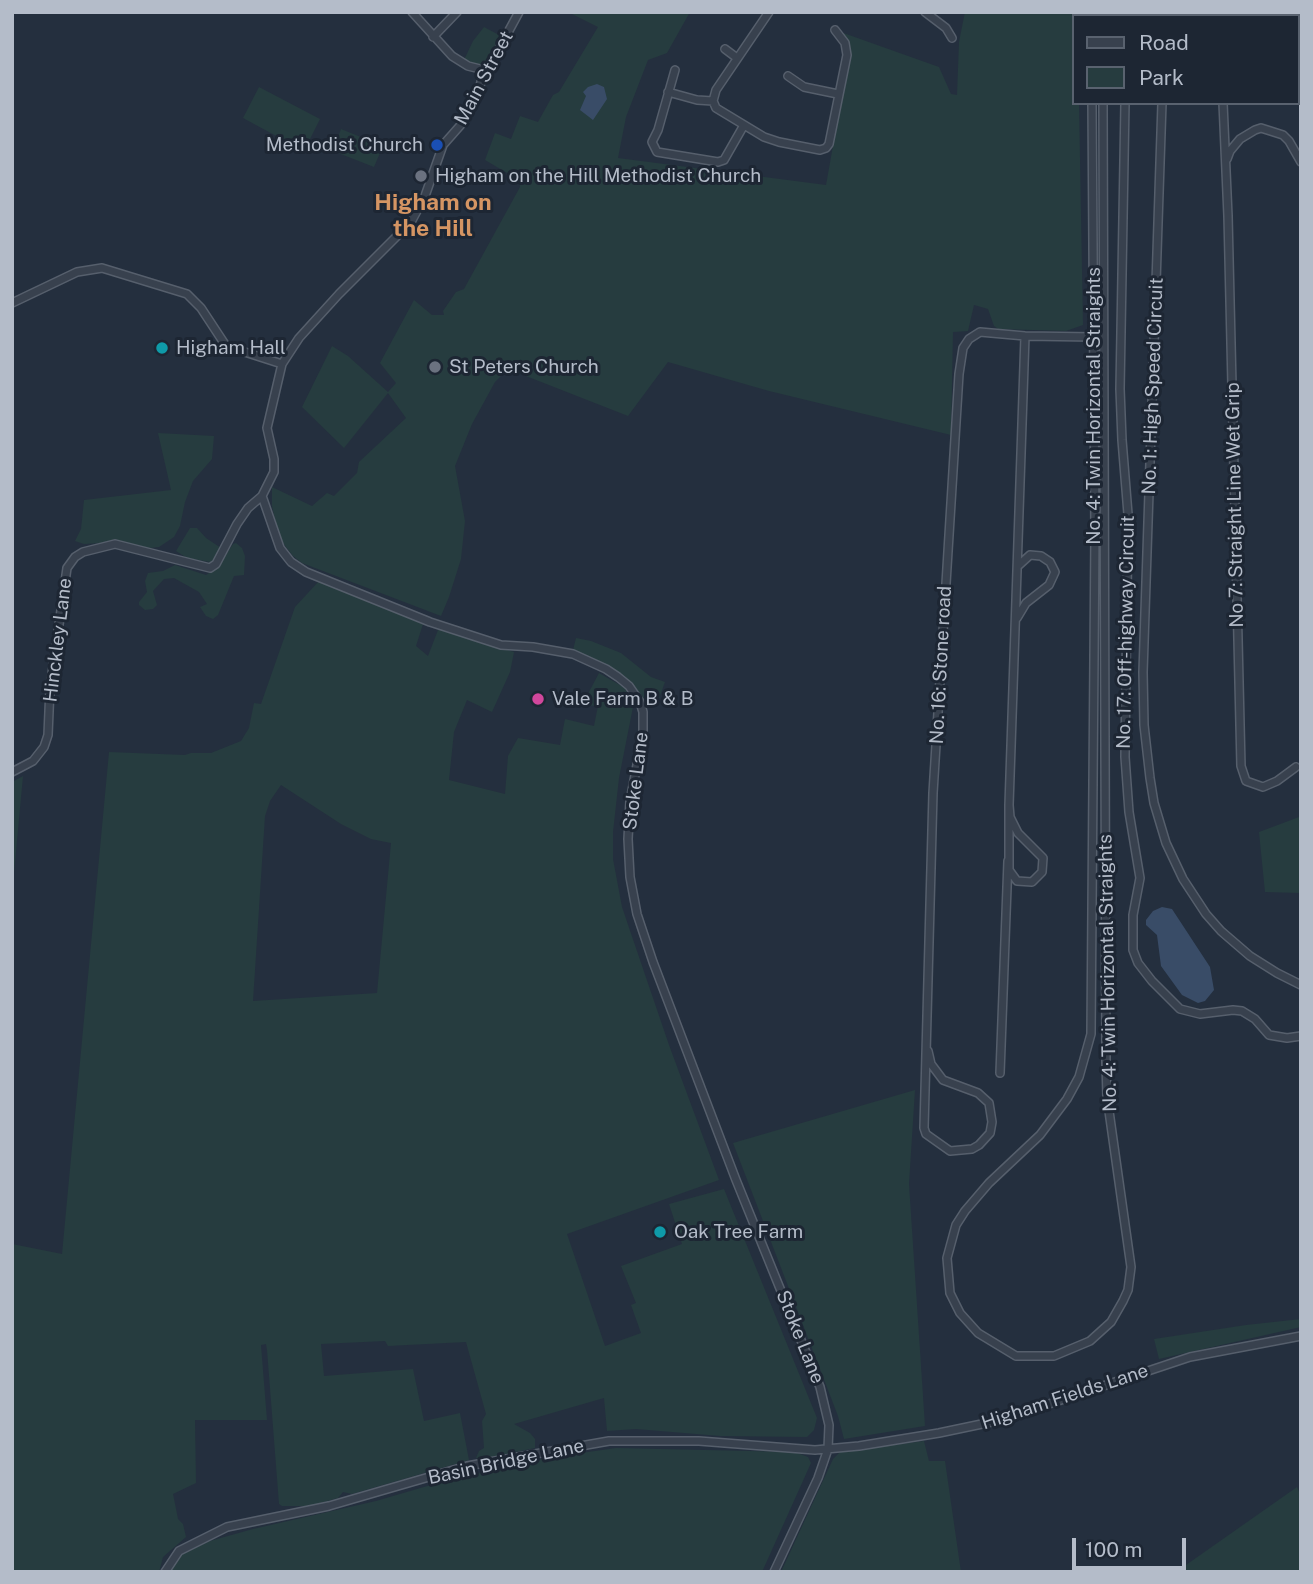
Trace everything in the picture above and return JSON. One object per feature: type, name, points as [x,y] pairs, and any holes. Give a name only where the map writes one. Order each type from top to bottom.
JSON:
[{"type":"street","points":[[412,12],[452,56],[475,69],[484,70]]},
{"type":"street","points":[[433,37],[457,12]]},
{"type":"street","name":"Main Street","points":[[262,496],[274,472],[267,428],[282,364],[299,338],[411,222],[425,196],[443,145],[469,114],[484,70],[493,60],[519,12]]},
{"type":"street","points":[[769,12],[716,90],[713,101],[716,108],[764,137],[779,142],[820,150],[829,144],[847,55],[845,43],[835,30]]},
{"type":"street","points":[[929,13],[946,28],[952,38]]},
{"type":"street","points":[[725,49],[737,58]]},
{"type":"street","points":[[675,70],[652,142],[657,152],[718,162],[724,160],[744,125]]},
{"type":"street","points":[[788,76],[804,87],[838,94]]},
{"type":"street","points":[[668,92],[697,100],[713,101]]},
{"type":"street","name":"No. 4: Twin Horizontal Straights","points":[[1092,105],[1095,545],[1091,1034],[1079,1077],[1067,1099],[1040,1135],[989,1183],[965,1211],[956,1225],[947,1258],[950,1293],[960,1313],[978,1333],[1016,1356],[1054,1356],[1090,1341],[1111,1322],[1123,1301],[1128,1290],[1131,1267],[1107,1097],[1106,1063],[1103,105]]},
{"type":"street","name":"No. 17: Off-highway Circuit","points":[[1125,105],[1120,389],[1128,514],[1125,766],[1129,812],[1140,878],[1133,915],[1133,950],[1138,963],[1152,981],[1180,1009],[1200,1014],[1242,1011],[1255,1019],[1269,1035],[1286,1038],[1301,1035]]},
{"type":"street","name":"No. 1: High Speed Circuit","points":[[1163,105],[1143,672],[1144,725],[1150,778],[1166,843],[1183,879],[1206,914],[1220,931],[1250,956],[1301,985]]},
{"type":"street","name":"No 7: Straight Line Wet Grip","points":[[1223,105],[1227,171]]},
{"type":"street","name":"No 7: Straight Line Wet Grip","points":[[1296,767],[1278,781],[1263,787],[1246,781],[1241,766],[1227,159],[1236,143],[1248,133],[1261,128],[1283,135],[1301,162]]},
{"type":"street","points":[[12,303],[77,272],[102,268],[187,294],[201,308],[226,346],[282,364]]},
{"type":"street","name":"No. 16: Stone road","points":[[928,1051],[931,1064],[943,1080],[978,1093],[989,1103],[992,1122],[990,1133],[972,1149],[950,1151],[926,1134],[924,1128],[933,793],[958,374],[963,348],[980,332],[1025,337],[1094,337]]},
{"type":"street","points":[[1000,1073],[1025,337]]},
{"type":"street","name":"Hinckley Lane","points":[[12,772],[33,761],[44,747],[48,735],[50,688],[67,568],[75,557],[83,552],[115,544],[210,569],[216,564],[243,516],[262,496]]},
{"type":"street","name":"Stoke Lane","points":[[262,496],[280,548],[291,562],[306,572],[430,622],[501,645],[573,654],[606,669],[636,694],[643,712],[643,734],[630,801],[628,839],[630,877],[637,914],[731,1167],[820,1387],[829,1425],[828,1449]]},
{"type":"street","points":[[1015,639],[1019,612],[1049,585],[1055,572],[1050,562],[1035,554],[1026,557],[1017,569]]},
{"type":"street","points":[[1008,861],[1011,875],[1017,881],[1025,883],[1038,877],[1044,865],[1041,854],[1019,835],[1011,822],[1009,805]]},
{"type":"street","name":"Higham Fields Lane","points":[[828,1449],[940,1433],[1036,1409],[1127,1376],[1190,1357],[1301,1336]]},
{"type":"street","name":"Basin Bridge Lane","points":[[165,1572],[179,1551],[227,1527],[329,1506],[467,1466],[609,1441],[699,1441],[828,1449]]},
{"type":"street","points":[[774,1572],[818,1478],[828,1449]]},
{"type":"green space","points":[[568,12],[690,12],[667,53],[648,60],[626,117],[618,158],[826,185],[849,56],[835,30],[939,67],[951,94],[957,95],[959,42],[965,12],[1078,12],[1072,14],[1072,105],[1079,105],[1083,325],[1066,331],[998,329],[994,326],[988,309],[974,305],[968,331],[953,332],[951,435],[769,391],[668,362],[628,416],[508,369],[495,382],[472,424],[455,466],[465,521],[461,559],[441,616],[302,563],[279,538],[272,506],[272,487],[312,506],[327,493],[334,496],[357,473],[359,462],[406,418],[388,393],[344,448],[302,407],[332,346],[348,356],[388,392],[396,383],[380,363],[414,300],[432,315],[444,315],[443,311],[456,292],[464,289],[520,187],[519,180],[485,160],[495,133],[511,139],[520,116],[538,122],[598,27]]},
{"type":"green space","points":[[484,27],[501,36],[480,67],[464,60],[473,41]]},
{"type":"green space","points":[[259,87],[320,119],[304,151],[243,118]]},
{"type":"green space","points":[[341,129],[383,146],[374,167],[333,151]]},
{"type":"green space","points":[[158,433],[214,436],[212,459],[193,481],[180,526],[174,537],[159,547],[150,548],[117,542],[84,544],[75,541],[81,529],[84,500],[171,490]]},
{"type":"green space","points":[[190,528],[197,528],[221,548],[216,560],[210,562],[187,558],[176,551]]},
{"type":"green space","points":[[236,543],[245,556],[244,575],[234,576],[218,615],[213,619],[206,616],[200,607],[207,604],[199,592],[174,578],[164,579],[153,591],[157,605],[153,609],[145,610],[139,605],[147,592],[145,581],[148,573],[163,571],[175,565],[206,575],[217,568]]},
{"type":"green space","points":[[319,581],[423,624],[416,646],[428,656],[438,630],[443,629],[514,652],[510,672],[492,712],[467,700],[454,732],[449,780],[505,794],[508,756],[518,738],[560,745],[565,719],[594,726],[598,706],[582,705],[599,673],[625,688],[633,707],[619,778],[613,832],[613,859],[622,907],[719,1180],[567,1234],[605,1346],[641,1333],[631,1305],[636,1303],[621,1266],[682,1244],[669,1204],[724,1189],[817,1418],[814,1430],[807,1437],[720,1436],[636,1429],[607,1431],[604,1398],[514,1424],[530,1433],[535,1439],[535,1448],[476,1458],[484,1448],[482,1421],[486,1414],[466,1342],[388,1346],[385,1341],[321,1344],[324,1376],[413,1369],[424,1421],[460,1413],[469,1460],[352,1494],[343,1492],[338,1498],[310,1506],[282,1506],[279,1504],[266,1344],[261,1345],[267,1420],[195,1420],[196,1483],[173,1494],[178,1519],[183,1524],[186,1537],[163,1557],[159,1572],[12,1572],[12,1244],[62,1254],[109,752],[185,755],[211,753],[241,741],[249,728],[254,703],[261,704],[295,607]],"holes":[[[281,785],[341,824],[371,839],[391,843],[377,993],[253,1001],[265,816],[270,801]]]},
{"type":"green space","points":[[576,638],[621,653],[651,677],[665,682],[657,704],[646,703],[629,681],[605,664],[573,650]]},
{"type":"green space","points":[[23,776],[12,895],[12,782]]},
{"type":"green space","points":[[1299,817],[1300,893],[1265,892],[1259,832]]},
{"type":"green space","points":[[915,1090],[909,1184],[925,1426],[844,1439],[838,1416],[733,1143]]},
{"type":"green space","points":[[1301,1319],[1301,1327],[1159,1359],[1154,1339],[1246,1325]]},
{"type":"green space","points":[[924,1441],[929,1461],[945,1461],[961,1572],[781,1572],[833,1459],[840,1452]]},
{"type":"green space","points":[[616,1448],[795,1452],[808,1457],[811,1463],[762,1572],[169,1572],[181,1555],[210,1541],[253,1529],[546,1458]]},
{"type":"green space","points":[[1297,1487],[1301,1496],[1301,1572],[1176,1572]]},
{"type":"water","points":[[597,84],[604,87],[607,99],[593,120],[580,110],[586,96],[583,92]]},
{"type":"water","points":[[1162,907],[1172,909],[1210,967],[1214,990],[1205,1001],[1198,1003],[1182,995],[1161,966],[1157,935],[1146,925],[1146,920],[1153,911]]},
{"type":"place","name":"Methodist Church","points":[[437,145]]},
{"type":"place","name":"Higham on the Hill Methodist Church","points":[[421,176]]},
{"type":"place","name":"Higham Hall","points":[[162,348]]},
{"type":"place","name":"St Peters Church","points":[[435,367]]},
{"type":"place","name":"Vale Farm B & B","points":[[538,699]]},
{"type":"place","name":"Oak Tree Farm","points":[[660,1232]]},
{"type":"district","name":"Higham on the Hill","points":[[433,216]]}]
